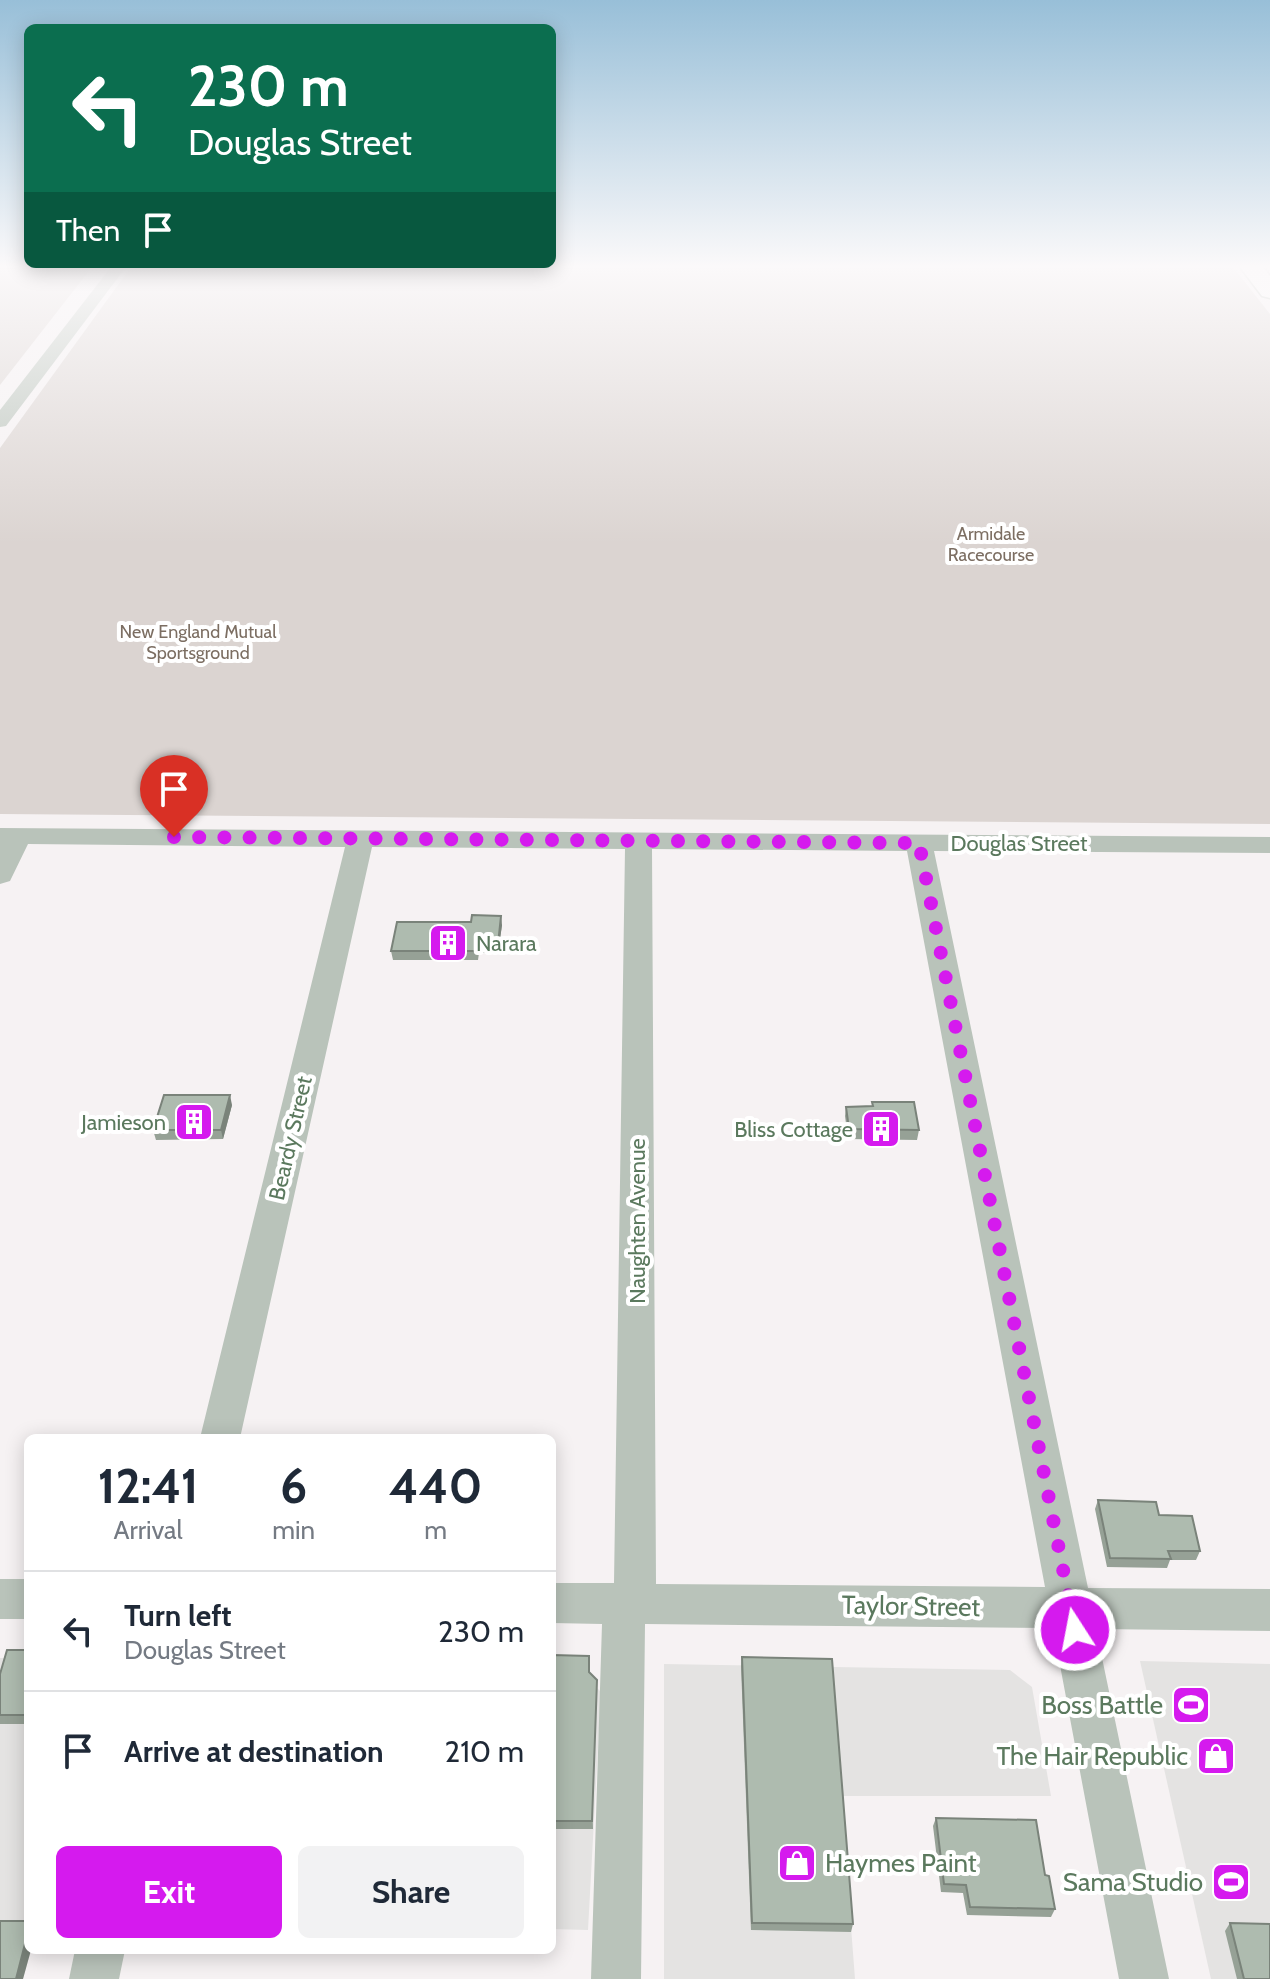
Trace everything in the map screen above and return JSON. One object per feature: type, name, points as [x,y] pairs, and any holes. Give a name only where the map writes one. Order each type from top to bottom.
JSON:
[{"type":"street","points":[[0,422],[48,359]]},
{"type":"street","points":[[0,875],[10,836]]},
{"type":"street","name":"Douglas Street","points":[[10,836],[1270,845]]},
{"type":"street","name":"Beardy Street","points":[[221,1434],[361,838]]},
{"type":"street","name":"Naughten Avenue","points":[[616,1979],[630,1602],[639,840]]},
{"type":"street","points":[[919,843],[1144,1979]]},
{"type":"street","points":[[0,1599],[24,1599]]},
{"type":"street","name":"Taylor Street","points":[[556,1603],[1270,1610]]},
{"type":"street","points":[[94,1979],[99,1954]]},
{"type":"shaded area","points":[[0,1658],[24,1658],[24,1954],[30,1954],[23,1979],[0,1979]]},
{"type":"shaded area","points":[[1140,1661],[1270,1664],[1270,1979],[1211,1979]]},
{"type":"shaded area","points":[[664,1664],[1010,1670],[1032,1687],[1051,1796],[841,1796],[855,1979],[664,1979]]},
{"type":"shaded area","points":[[556,1665],[589,1665],[589,1680],[601,1692],[588,1930],[556,1929]]},
{"type":"green space","points":[[0,359],[20,359],[0,385]]},
{"type":"green space","name":"Armidale Racecourse","points":[[64,359],[1270,359],[1270,824],[0,814],[0,448]]},
{"type":"building","points":[[472,915],[501,916],[498,944],[478,944],[477,951],[391,951],[397,922],[471,922]]},
{"type":"building","name":"Jamieson","points":[[164,1095],[230,1095],[221,1130],[153,1130]]},
{"type":"building","points":[[872,1102],[914,1102],[919,1130],[849,1129],[846,1107],[873,1106]]},
{"type":"building","points":[[1098,1500],[1156,1502],[1159,1515],[1192,1516],[1200,1551],[1168,1551],[1171,1559],[1110,1558]]},
{"type":"building","points":[[7,1650],[24,1650],[24,1715],[0,1715],[0,1674]]},
{"type":"building","points":[[556,1655],[589,1656],[589,1672],[597,1680],[592,1821],[556,1821]]},
{"type":"building","name":"Haymes Paint","points":[[742,1657],[832,1659],[853,1924],[752,1923]]},
{"type":"building","points":[[936,1818],[1036,1820],[1045,1875],[1049,1876],[1055,1909],[970,1907],[966,1885],[944,1884]]},
{"type":"building","points":[[0,1921],[24,1921],[24,1948],[16,1979],[0,1979]]},
{"type":"building","points":[[1230,1923],[1270,1924],[1270,1979],[1244,1979]]},
{"type":"place","name":"Narara","points":[[448,943]]},
{"type":"place","name":"Jamieson","points":[[194,1122]]},
{"type":"place","name":"Bliss Cottage","points":[[881,1129]]},
{"type":"place","name":"Boss Battle","points":[[1191,1705]]},
{"type":"place","name":"The Hair Republic","points":[[1216,1756]]},
{"type":"place","name":"Haymes Paint","points":[[797,1863]]},
{"type":"place","name":"Sama Studio","points":[[1231,1882]]},
{"type":"route","points":[[174,837],[919,843],[1075,1630]]},
{"type":"park label","name":"New England Mutual Sportsground","points":[[198,642]]}]
